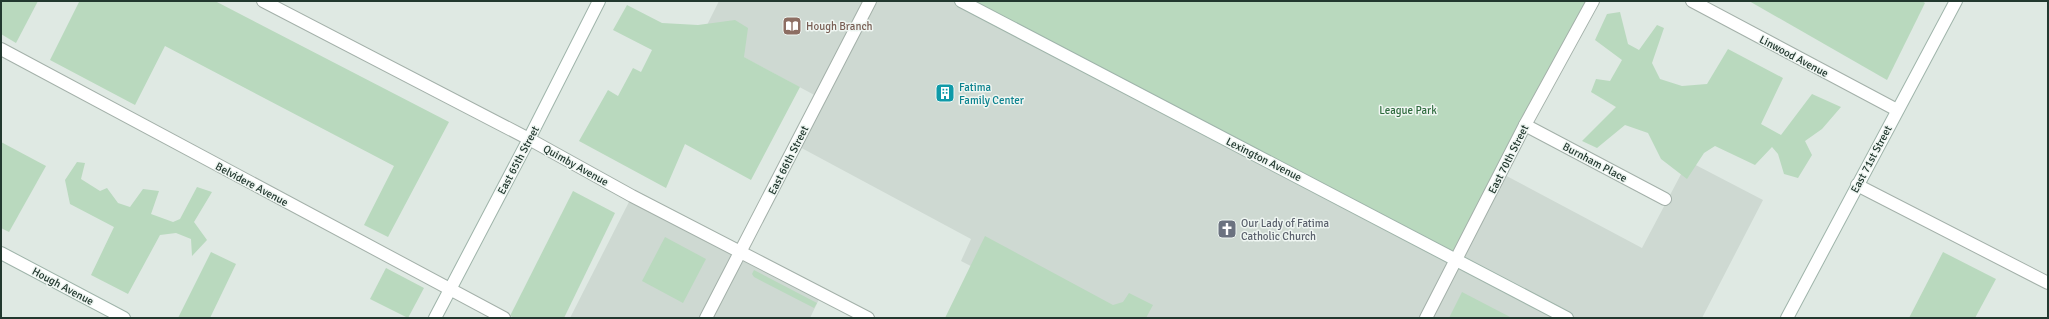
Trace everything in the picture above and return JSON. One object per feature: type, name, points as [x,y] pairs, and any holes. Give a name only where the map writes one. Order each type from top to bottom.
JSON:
[{"type":"street","name":"Quimby Avenue","points":[[263,1],[529,139],[632,196],[868,318]]},
{"type":"street","name":"East 65th Street","points":[[435,318],[529,139],[599,1]]},
{"type":"street","name":"East 66th Street","points":[[706,318],[870,1]]},
{"type":"street","name":"Lexington Avenue","points":[[960,1],[1567,318]]},
{"type":"street","name":"East 70th Street","points":[[1426,318],[1525,125],[1593,1]]},
{"type":"street","name":"Linwood Avenue","points":[[1692,1],[1897,110]]},
{"type":"street","name":"East 71st Street","points":[[1787,318],[1956,1]]},
{"type":"street","name":"Belvidere Avenue","points":[[1,49],[504,318]]},
{"type":"street","name":"Burnham Place","points":[[1525,125],[1665,200]]},
{"type":"street","points":[[1857,185],[2048,283]]},
{"type":"street","name":"Hough Avenue","points":[[1,254],[124,318]]},
{"type":"shaded area","points":[[719,1],[961,1],[1501,173],[1642,248],[1688,161],[1763,200],[1702,318],[1072,318],[961,261],[971,239],[796,145],[820,98],[702,35]]},
{"type":"shaded area","points":[[632,196],[822,293],[810,318],[570,318]]},
{"type":"green space","points":[[1,1],[38,1],[16,43],[1,34]]},
{"type":"green space","points":[[77,1],[215,1],[449,122],[388,237],[364,225],[394,166],[165,46],[135,105],[50,60],[79,2]]},
{"type":"green space","name":"League Park","points":[[960,1],[1593,1],[1457,260]]},
{"type":"green space","points":[[1749,1],[1922,1],[1925,3],[1887,80]]},
{"type":"green space","points":[[627,5],[662,23],[698,25],[735,20],[748,28],[744,57],[800,87],[751,180],[685,144],[666,188],[579,141],[608,90],[618,96],[633,68],[641,72],[652,50],[613,30]]},
{"type":"green space","points":[[1620,12],[1628,44],[1639,50],[1657,25],[1664,28],[1652,63],[1660,79],[1682,86],[1707,84],[1728,49],[1783,78],[1761,124],[1781,135],[1812,94],[1841,107],[1822,129],[1805,141],[1812,155],[1798,178],[1784,174],[1778,154],[1772,147],[1755,165],[1715,146],[1704,153],[1687,179],[1661,159],[1648,133],[1625,125],[1597,148],[1582,141],[1616,107],[1591,92],[1596,79],[1610,81],[1622,60],[1595,40],[1607,14]]},
{"type":"green space","points":[[1,142],[46,166],[9,232],[1,228]]},
{"type":"green space","points":[[77,162],[85,163],[81,179],[100,191],[107,188],[118,203],[130,207],[143,189],[159,191],[151,214],[173,222],[180,219],[197,187],[212,192],[194,222],[207,240],[192,256],[191,239],[176,233],[160,235],[128,294],[91,275],[114,227],[70,204],[65,180]]},
{"type":"green space","points":[[573,191],[615,213],[564,318],[515,318],[510,316]]},
{"type":"green space","points":[[985,236],[1113,305],[1123,302],[1129,293],[1153,305],[1146,318],[945,318]]},
{"type":"green space","points":[[665,237],[706,259],[683,303],[642,281]]},
{"type":"green space","points":[[211,252],[236,264],[210,318],[178,318]]},
{"type":"green space","points":[[1943,252],[1996,279],[1975,318],[1909,318]]},
{"type":"green space","points":[[386,268],[424,288],[408,318],[370,299]]},
{"type":"green space","points":[[754,270],[817,303],[814,308],[754,277],[752,274]]},
{"type":"green space","points":[[1462,292],[1512,318],[1449,318]]},
{"type":"place","name":"Hough Branch","points":[[792,26]]},
{"type":"place","name":"Fatima Family Center","points":[[945,93]]},
{"type":"place","name":"Our Lady of Fatima Catholic Church","points":[[1227,229]]}]
